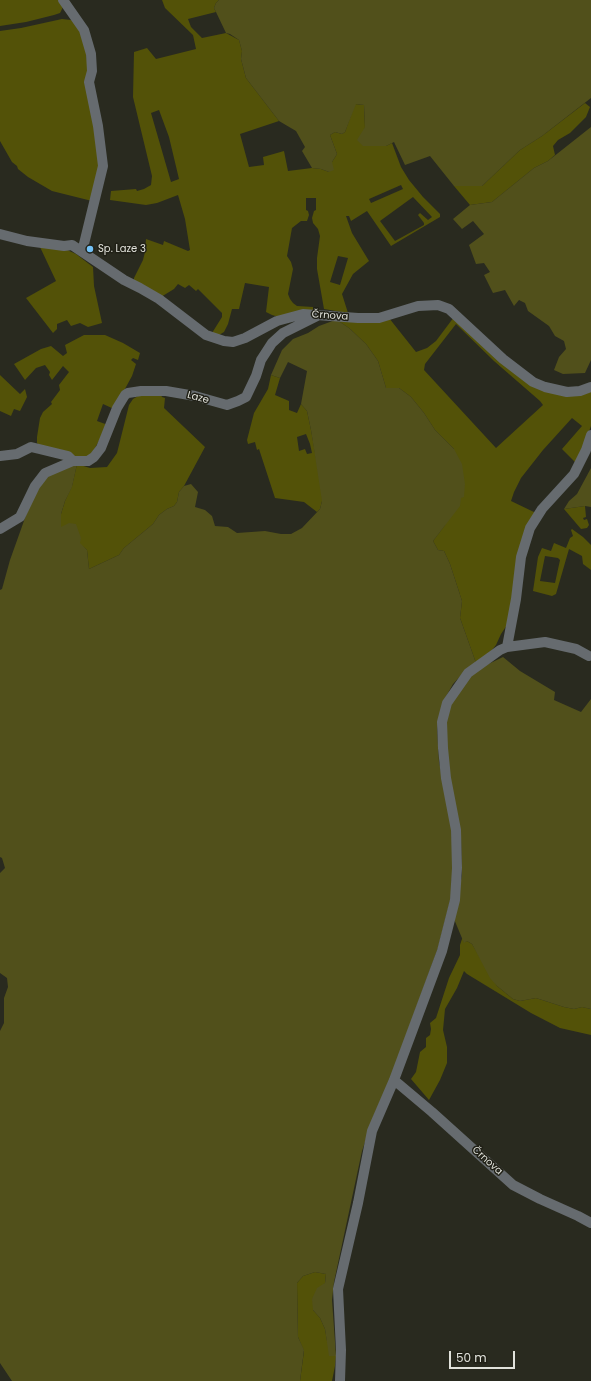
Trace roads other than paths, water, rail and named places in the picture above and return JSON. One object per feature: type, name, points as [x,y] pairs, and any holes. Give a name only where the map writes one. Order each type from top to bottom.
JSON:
[{"type":"street","points":[[63,0],[84,30],[91,54],[92,71],[89,82],[98,126],[103,166],[82,252]]},
{"type":"street","name":"Črnova","points":[[0,234],[40,243],[64,246],[72,245],[124,280],[159,299],[206,336],[224,341],[233,342],[246,338],[277,321],[303,314],[379,318],[418,306],[438,304],[449,309],[503,360],[533,382],[545,387],[567,392],[580,391],[591,387]]},
{"type":"street","name":"Laze","points":[[0,529],[20,517],[35,486],[45,473],[73,461],[88,461],[94,457],[101,448],[117,408],[125,395],[128,393],[141,391],[166,391],[195,396],[227,405],[238,401],[246,397],[256,376],[261,360],[272,342],[283,333],[321,314]]},
{"type":"street","points":[[506,647],[516,599],[521,556],[530,528],[542,509],[574,474],[586,450],[591,435]]},
{"type":"street","points":[[0,456],[17,454],[31,447],[68,456],[73,461]]},
{"type":"street","points":[[340,1381],[341,1350],[338,1289],[358,1203],[372,1131],[394,1080],[442,951],[455,900],[457,868],[456,830],[442,748],[442,722],[446,703],[468,673],[506,647],[544,642],[576,649],[589,656]]},
{"type":"street","name":"Črnova","points":[[394,1080],[438,1117],[513,1185],[591,1223]]},
{"type":"place","name":"Sp. Laze 3","points":[[90,249]]}]
